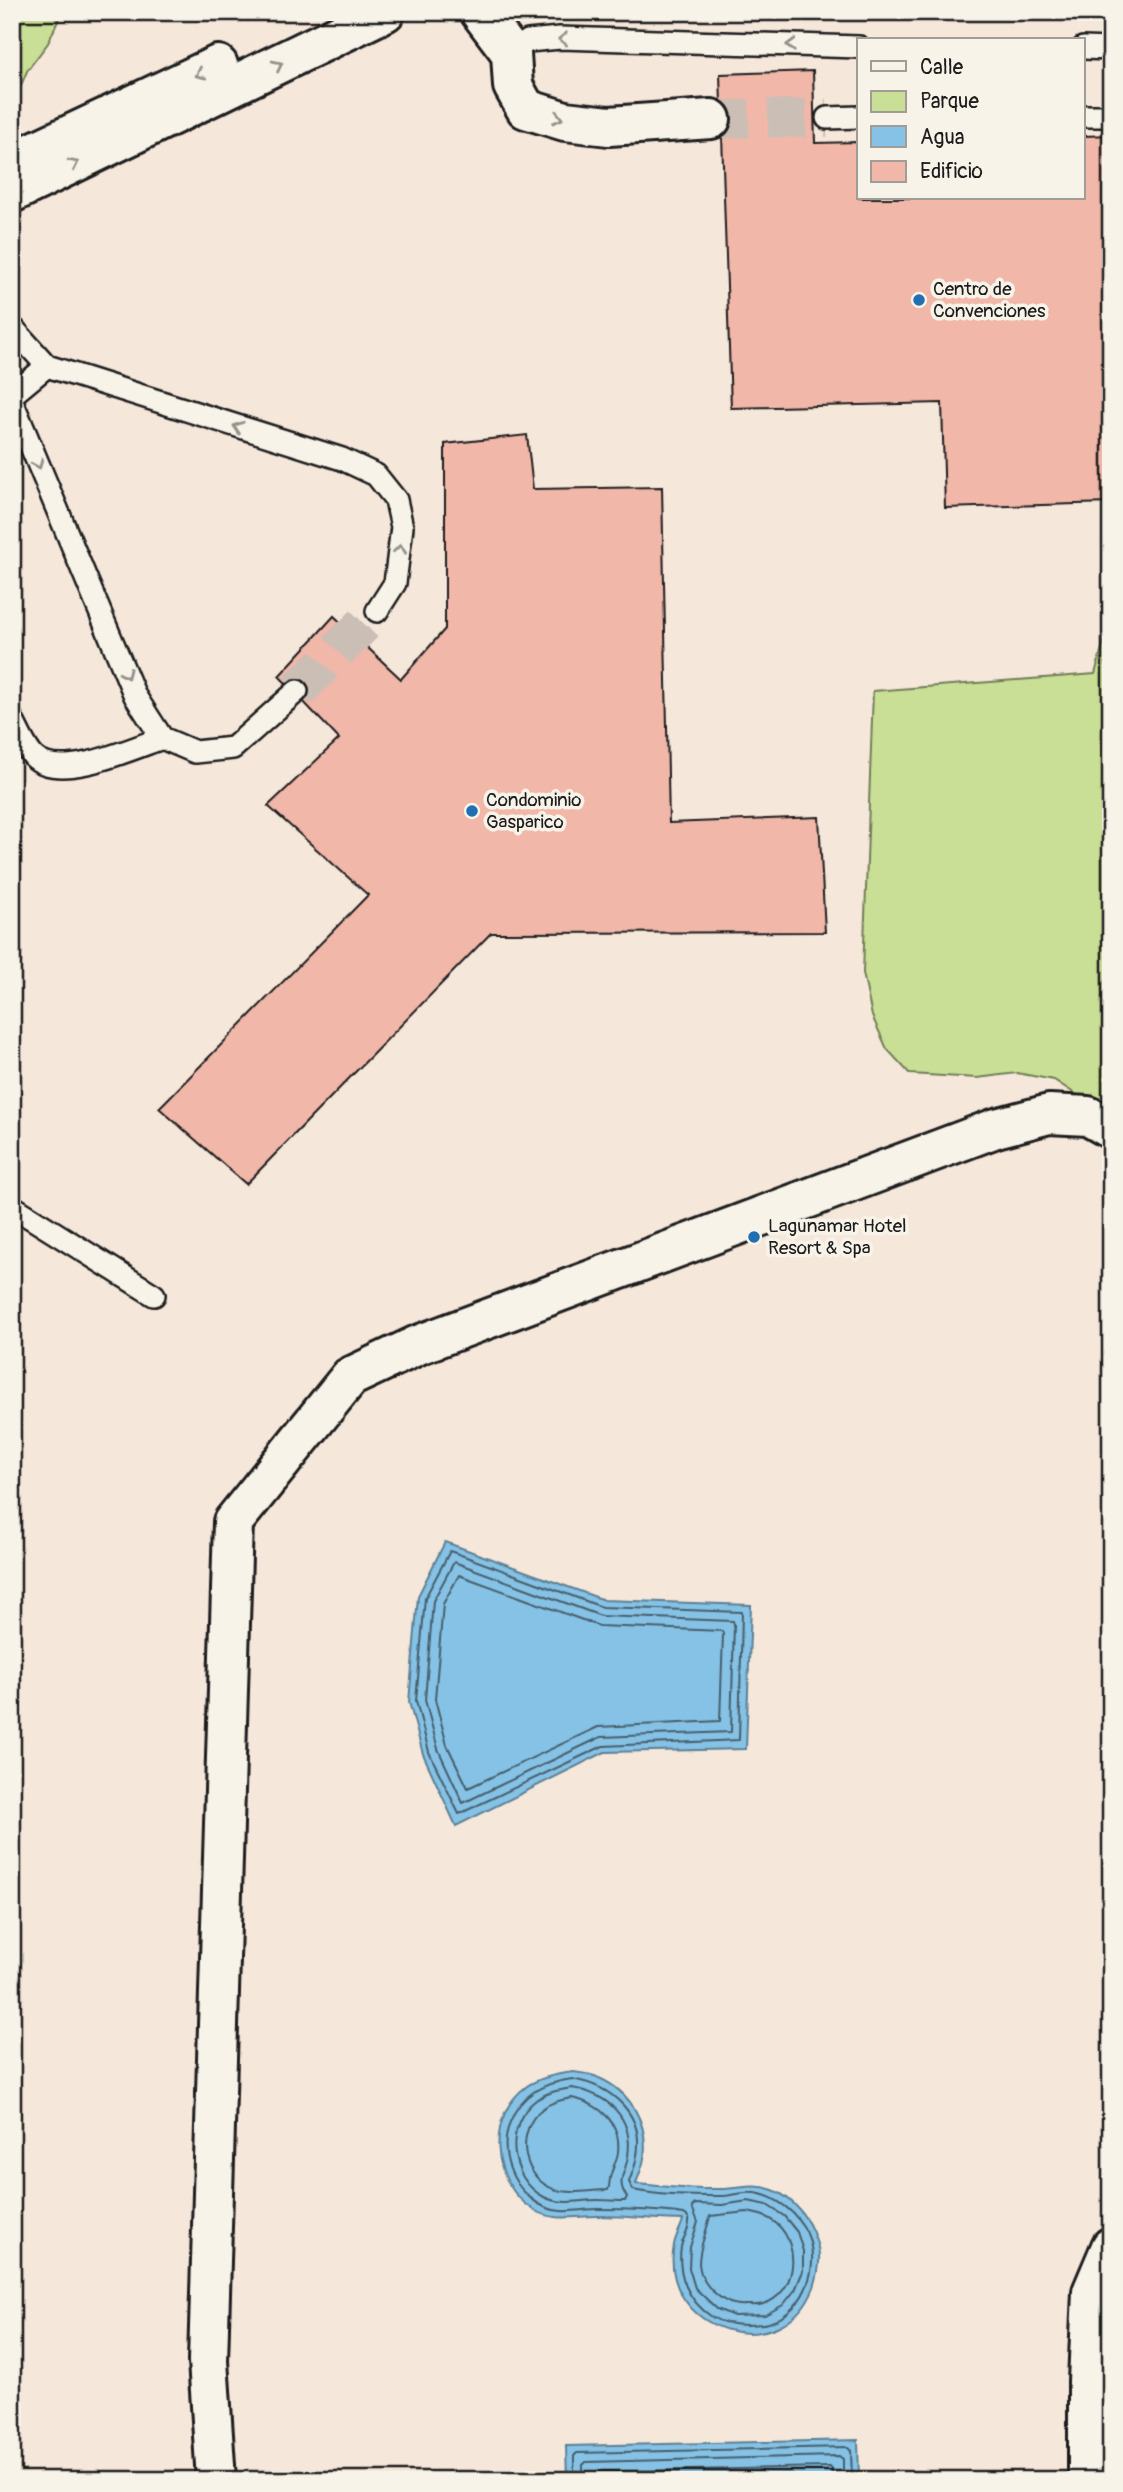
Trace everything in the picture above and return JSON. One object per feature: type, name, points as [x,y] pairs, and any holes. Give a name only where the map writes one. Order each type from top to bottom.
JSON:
[{"type":"street","points":[[12,162],[327,12]]},
{"type":"street","points":[[12,193],[385,12]]},
{"type":"street","points":[[480,12],[512,53],[513,86],[526,108],[565,121],[608,127],[710,119]]},
{"type":"street","points":[[216,2480],[208,2361],[233,1522],[350,1377],[418,1345],[996,1128],[1049,1114],[1088,1115],[1111,1129]]},
{"type":"street","points":[[1088,2480],[1087,2408],[1092,2292],[1111,2247]]},
{"type":"lane","points":[[512,53],[528,41],[560,38],[857,47]]},
{"type":"lane","points":[[1084,48],[1111,48]]},
{"type":"lane","points":[[1084,116],[1111,116]]},
{"type":"lane","points":[[827,118],[857,117]]},
{"type":"lane","points":[[12,327],[47,366],[342,459],[376,475],[396,500],[402,527],[396,583],[377,611]]},
{"type":"lane","points":[[12,395],[47,366]]},
{"type":"lane","points":[[12,401],[135,696],[162,738],[195,751],[233,748],[297,691]]},
{"type":"lane","points":[[12,719],[34,757],[52,767],[96,761],[162,738]]},
{"type":"lane","points":[[12,1206],[154,1295]]},
{"type":"green space","points":[[12,12],[62,12],[48,43],[27,71],[17,95],[12,97]]},
{"type":"green space","points":[[1108,626],[1111,626],[1111,1124],[1086,1101],[1054,1080],[1017,1073],[977,1078],[910,1074],[887,1049],[872,1016],[863,973],[873,691],[1095,674]]},
{"type":"water","points":[[445,1542],[604,1600],[751,1605],[746,1749],[605,1752],[456,1826],[423,1754],[409,1702],[418,1596]]},
{"type":"water","points":[[573,2072],[593,2076],[610,2084],[629,2100],[635,2110],[644,2133],[645,2145],[636,2184],[699,2189],[759,2187],[773,2190],[794,2204],[813,2233],[819,2258],[814,2287],[798,2312],[776,2327],[751,2333],[726,2329],[703,2318],[685,2300],[674,2275],[674,2245],[683,2220],[549,2216],[534,2210],[520,2198],[509,2184],[502,2167],[499,2132],[504,2114],[513,2099],[527,2086],[549,2076]]},
{"type":"water","points":[[858,2440],[859,2480],[567,2480],[566,2446]]},
{"type":"building","name":"Centro de Convenciones","points":[[813,71],[815,143],[857,142],[857,200],[1084,200],[1084,136],[1111,135],[1111,503],[945,508],[942,403],[731,408],[720,74]]},
{"type":"building","name":"Condominio Gasparico","points":[[527,435],[533,489],[662,487],[669,823],[819,817],[825,932],[491,933],[246,1184],[159,1108],[368,895],[268,806],[339,739],[279,676],[334,616],[401,679],[445,629],[445,444]]},
{"type":"tunnel","points":[[711,119],[827,118]]},
{"type":"tunnel","points":[[297,691],[377,611]]},
{"type":"place","name":"Centro de Convenciones","points":[[919,300]]},
{"type":"place","name":"Condominio Gasparico","points":[[472,811]]},
{"type":"place","name":"Lagunamar Hotel Resort & Spa","points":[[754,1237]]}]
